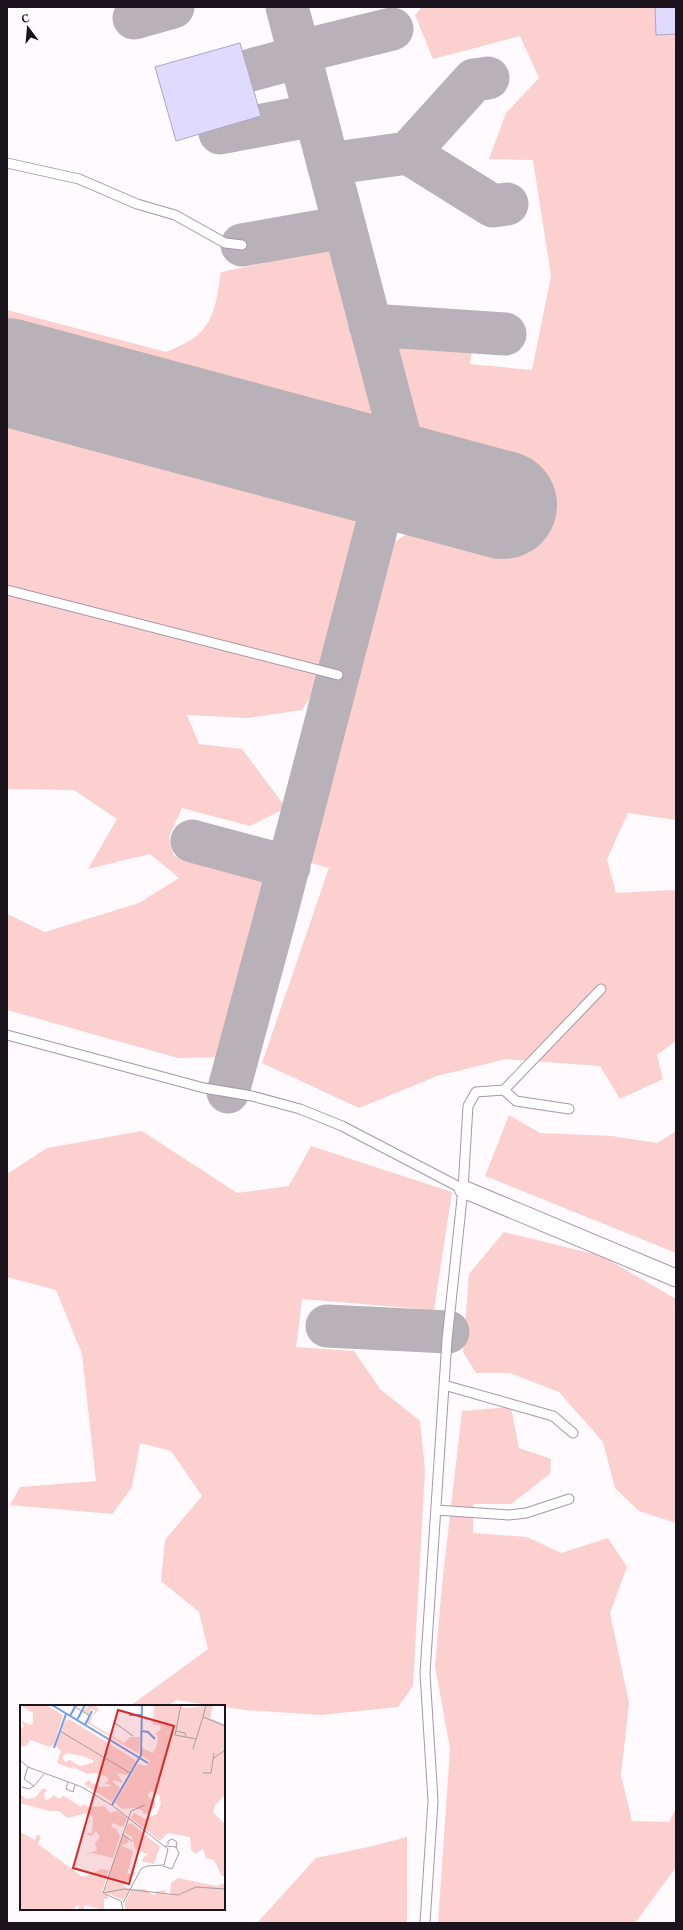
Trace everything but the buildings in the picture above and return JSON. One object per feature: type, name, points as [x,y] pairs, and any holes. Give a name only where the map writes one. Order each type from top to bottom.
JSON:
[{"type":"street","points":[[463,1189],[676,1278]]},
{"type":"lane","points":[[7,163],[80,179],[137,204],[175,215],[225,243],[242,245]]},
{"type":"lane","points":[[7,590],[338,675]]},
{"type":"lane","points":[[425,1923],[433,1801],[425,1673],[444,1385],[463,1189],[468,1106],[476,1092],[504,1090],[601,989]]},
{"type":"lane","points":[[7,1035],[204,1088],[252,1096],[300,1109],[342,1126],[463,1189]]},
{"type":"lane","points":[[504,1090],[516,1101],[568,1109]]},
{"type":"lane","points":[[444,1385],[553,1416],[573,1433]]},
{"type":"lane","points":[[436,1510],[509,1515],[526,1513],[569,1499]]},
{"type":"shaded area","points":[[422,7],[676,7],[676,820],[628,813],[607,859],[616,893],[676,891],[676,1041],[657,1055],[663,1079],[620,1099],[600,1066],[506,1059],[437,1076],[359,1108],[262,1063],[329,868],[308,862],[391,545],[420,524],[500,543],[519,471],[413,441],[387,351],[397,335],[473,342],[470,364],[532,370],[551,276],[533,160],[489,159],[506,113],[539,78],[520,36],[433,59],[415,15]]},
{"type":"shaded area","points":[[328,242],[345,254],[357,310],[348,320],[353,338],[366,351],[380,411],[371,429],[7,332],[7,310],[166,352],[193,338],[202,331],[213,313],[221,272],[265,263],[283,250]]},
{"type":"shaded area","points":[[7,411],[337,500],[360,528],[329,630],[337,657],[302,710],[247,718],[187,715],[199,744],[242,749],[286,808],[250,826],[182,808],[169,837],[174,856],[201,863],[236,861],[264,874],[258,898],[266,910],[243,1019],[221,1057],[178,1058],[7,1010],[7,914],[45,932],[139,903],[179,878],[150,854],[88,869],[117,819],[74,790],[7,789]]},
{"type":"shaded area","points":[[509,1115],[540,1133],[612,1136],[657,1143],[676,1131],[676,1253],[485,1176]]},
{"type":"shaded area","points":[[142,1131],[237,1193],[289,1186],[311,1146],[452,1192],[434,1310],[302,1299],[296,1347],[354,1351],[380,1389],[420,1421],[425,1470],[413,1686],[398,1707],[321,1715],[245,1710],[225,1707],[225,1705],[210,1705],[176,1700],[169,1705],[131,1705],[208,1649],[199,1612],[161,1581],[165,1540],[202,1496],[171,1451],[140,1443],[132,1487],[112,1514],[10,1505],[20,1487],[96,1481],[82,1354],[56,1290],[7,1277],[7,1174],[47,1148]]},
{"type":"shaded area","points":[[504,1232],[602,1256],[676,1299],[676,1523],[639,1511],[615,1488],[603,1442],[559,1392],[510,1373],[476,1373],[463,1352],[469,1274]]},
{"type":"shaded area","points":[[511,1407],[519,1448],[551,1459],[550,1474],[511,1504],[473,1504],[473,1533],[527,1537],[561,1553],[608,1538],[627,1567],[610,1613],[629,1703],[621,1775],[632,1821],[669,1822],[676,1808],[676,1867],[635,1923],[438,1923],[450,1749],[435,1666],[442,1585],[462,1411]]},
{"type":"shaded area","points":[[407,1837],[407,1923],[257,1923],[316,1858]]},
{"type":"taxiway","points":[[134,18],[173,7]]},
{"type":"taxiway","points":[[228,1092],[276,914],[400,437],[287,7]]},
{"type":"taxiway","points":[[298,52],[392,29]]},
{"type":"taxiway","points":[[251,70],[299,57]]},
{"type":"taxiway","points":[[408,153],[474,80],[488,78]]},
{"type":"taxiway","points":[[220,133],[315,115]]},
{"type":"taxiway","points":[[328,164],[408,153],[493,206],[507,204]]},
{"type":"taxiway","points":[[242,245],[344,227]]},
{"type":"taxiway","points":[[370,325],[505,334]]},
{"type":"taxiway","points":[[192,841],[289,867]]},
{"type":"taxiway","points":[[327,1326],[448,1332]]},
{"type":"runway","points":[[7,372],[503,505]]}]
